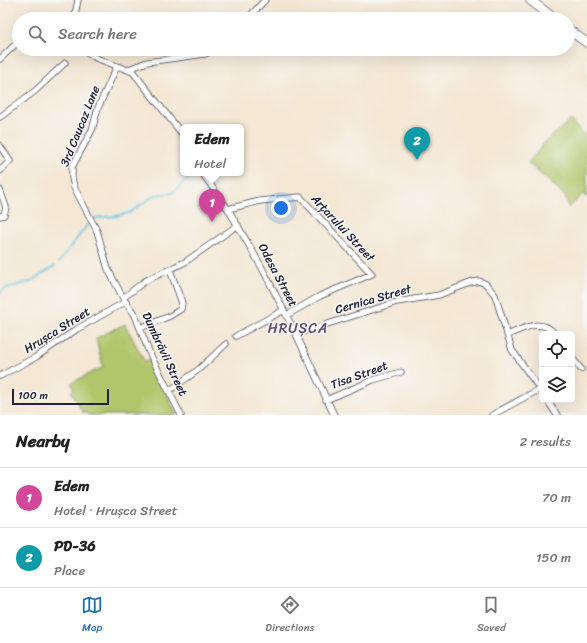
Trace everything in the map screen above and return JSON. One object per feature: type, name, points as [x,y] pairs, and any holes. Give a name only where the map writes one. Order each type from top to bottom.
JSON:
[{"type":"main road","points":[[530,0],[546,12]]},
{"type":"main road","points":[[575,34],[587,43]]},
{"type":"street","points":[[75,12],[78,0]]},
{"type":"street","points":[[254,12],[265,0]]},
{"type":"street","points":[[0,59],[12,47]]},
{"type":"street","points":[[93,56],[117,66],[129,69],[142,80],[180,131]]},
{"type":"street","points":[[129,69],[147,62],[190,56]]},
{"type":"street","points":[[0,117],[35,92],[65,62]]},
{"type":"street","name":"3rd Caucaz Lane","points":[[89,216],[74,187],[72,167],[92,130],[98,108],[117,66]]},
{"type":"street","points":[[0,146],[10,161],[0,171]]},
{"type":"street","name":"Odesa Street","points":[[204,176],[238,225],[285,312],[334,415]]},
{"type":"street","points":[[0,190],[6,207],[4,215],[0,216]]},
{"type":"street","name":"Arțarului Street","points":[[228,209],[260,201],[300,197],[372,274],[285,312]]},
{"type":"street","name":"Dumbrăvii Street","points":[[89,216],[100,241],[108,269],[124,300],[135,315],[149,352],[181,415]]},
{"type":"street","name":"Hrușca Street","points":[[0,376],[36,357],[83,325],[124,300],[145,281],[185,262],[238,225]]},
{"type":"street","points":[[140,328],[170,316],[181,309],[182,303],[170,270]]},
{"type":"street","name":"Cernica Street","points":[[296,334],[402,300],[439,295],[479,281],[486,284],[494,295],[507,335]]},
{"type":"street","points":[[236,336],[285,312]]},
{"type":"street","points":[[539,387],[512,350],[507,335],[533,325],[548,327],[552,331]]},
{"type":"street","points":[[169,391],[198,370],[226,344]]},
{"type":"street","points":[[575,362],[581,369]]},
{"type":"street","name":"Tisa Street","points":[[326,400],[374,380],[401,372]]},
{"type":"street","points":[[492,415],[539,391]]},
{"type":"street","points":[[549,403],[557,415]]},
{"type":"green space","points":[[571,120],[587,137],[587,198],[583,194],[569,208],[565,196],[528,163],[546,141]]},
{"type":"green space","points":[[125,324],[145,362],[149,359],[177,415],[88,415],[86,412],[83,413],[71,391],[74,389],[71,383],[103,367],[96,338]]},
{"type":"waterway","points":[[95,218],[129,213],[155,195],[172,193],[191,176]]},
{"type":"waterway","points":[[59,262],[88,224]]},
{"type":"waterway","points":[[0,293],[6,288],[30,282],[55,266]]},
{"type":"place","name":"PD-36","points":[[417,160]]},
{"type":"place","name":"Edem","points":[[212,222]]},
{"type":"district","name":"HRUȘCA","points":[[298,328]]}]
